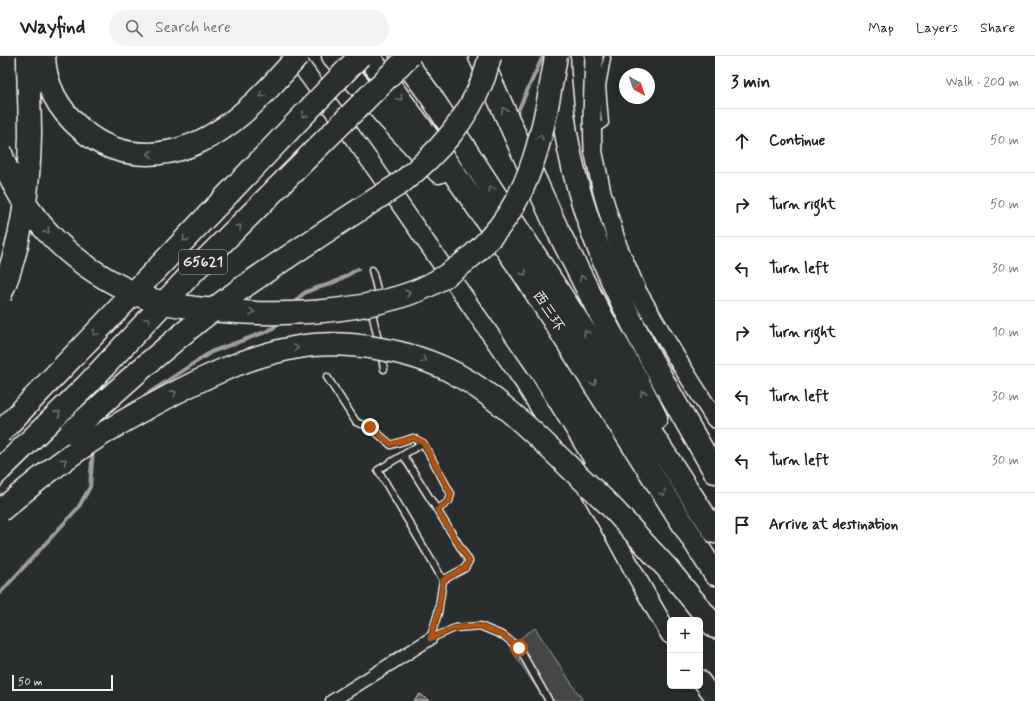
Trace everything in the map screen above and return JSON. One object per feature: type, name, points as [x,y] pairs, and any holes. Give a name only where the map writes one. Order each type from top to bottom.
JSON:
[{"type":"highway","points":[[0,296],[11,267],[18,242],[27,192],[30,136],[28,56]]},
{"type":"highway","points":[[44,56],[48,81],[61,108],[72,122],[85,133],[110,148],[139,154],[168,152],[202,141],[217,133],[260,97],[298,56]]},
{"type":"highway","points":[[333,56],[504,245]]},
{"type":"highway","name":"G5621","points":[[0,433],[360,56]]},
{"type":"highway","name":"西三环","points":[[368,56],[439,152],[504,245],[561,331],[715,574]]},
{"type":"highway","name":"西三环","points":[[401,56],[430,95],[710,524]]},
{"type":"highway","name":"G5621","points":[[0,470],[86,386],[191,274],[409,56]]},
{"type":"highway","points":[[479,56],[558,231],[710,524]]},
{"type":"highway","points":[[0,503],[70,432],[180,336],[242,289],[402,183],[422,166],[443,145],[473,102],[484,76],[490,56]]},
{"type":"highway","points":[[0,150],[17,192],[35,218],[53,238],[79,261],[108,280],[143,297],[170,304],[217,311],[267,313],[332,310],[360,306],[419,290],[464,263],[489,240],[516,200],[532,165],[547,108],[556,56]]},
{"type":"highway","points":[[559,56],[563,115],[572,168],[598,247],[617,291],[641,340],[715,472]]},
{"type":"highway","points":[[0,511],[34,482],[90,442],[143,410],[189,385],[225,369],[265,355],[294,348],[324,345],[356,346],[392,352],[424,360],[456,374],[488,395],[521,421],[615,511],[667,568],[715,627]]},
{"type":"main road","points":[[294,56],[524,383],[567,452],[667,630]]},
{"type":"main road","points":[[598,61],[593,132],[594,149],[602,192],[618,246],[638,292],[679,362],[715,419]]},
{"type":"main road","points":[[703,683],[715,699]]},
{"type":"street","points":[[332,701],[430,639]]},
{"type":"lane","points":[[372,270],[379,297],[369,300],[384,369]]},
{"type":"lane","points":[[327,377],[356,422],[370,427],[391,444],[413,438],[423,442],[451,494],[449,501],[437,510]]},
{"type":"lane","points":[[423,442],[378,470],[443,580],[438,613],[430,639]]},
{"type":"lane","points":[[403,455],[469,561],[465,568],[443,580]]},
{"type":"lane","points":[[430,639],[454,628],[480,626],[504,636],[519,648],[549,701]]},
{"type":"shaded area","points":[[535,628],[582,699],[578,701],[545,701],[509,646]]},
{"type":"building","points":[[420,694],[429,701],[414,701]]},
{"type":"waterway","points":[[517,113],[543,56]]},
{"type":"waterway","points":[[293,305],[305,292],[330,284],[358,269]]},
{"type":"waterway","points":[[131,405],[211,352],[268,331],[279,324],[282,320]]},
{"type":"waterway","points":[[0,593],[78,508],[90,487],[93,449]]},
{"type":"route","points":[[370,427],[391,444],[413,438],[423,442],[451,494],[449,501],[437,510],[469,561],[465,568],[443,580],[438,613],[430,639],[454,628],[480,626],[504,636],[519,648]]}]
